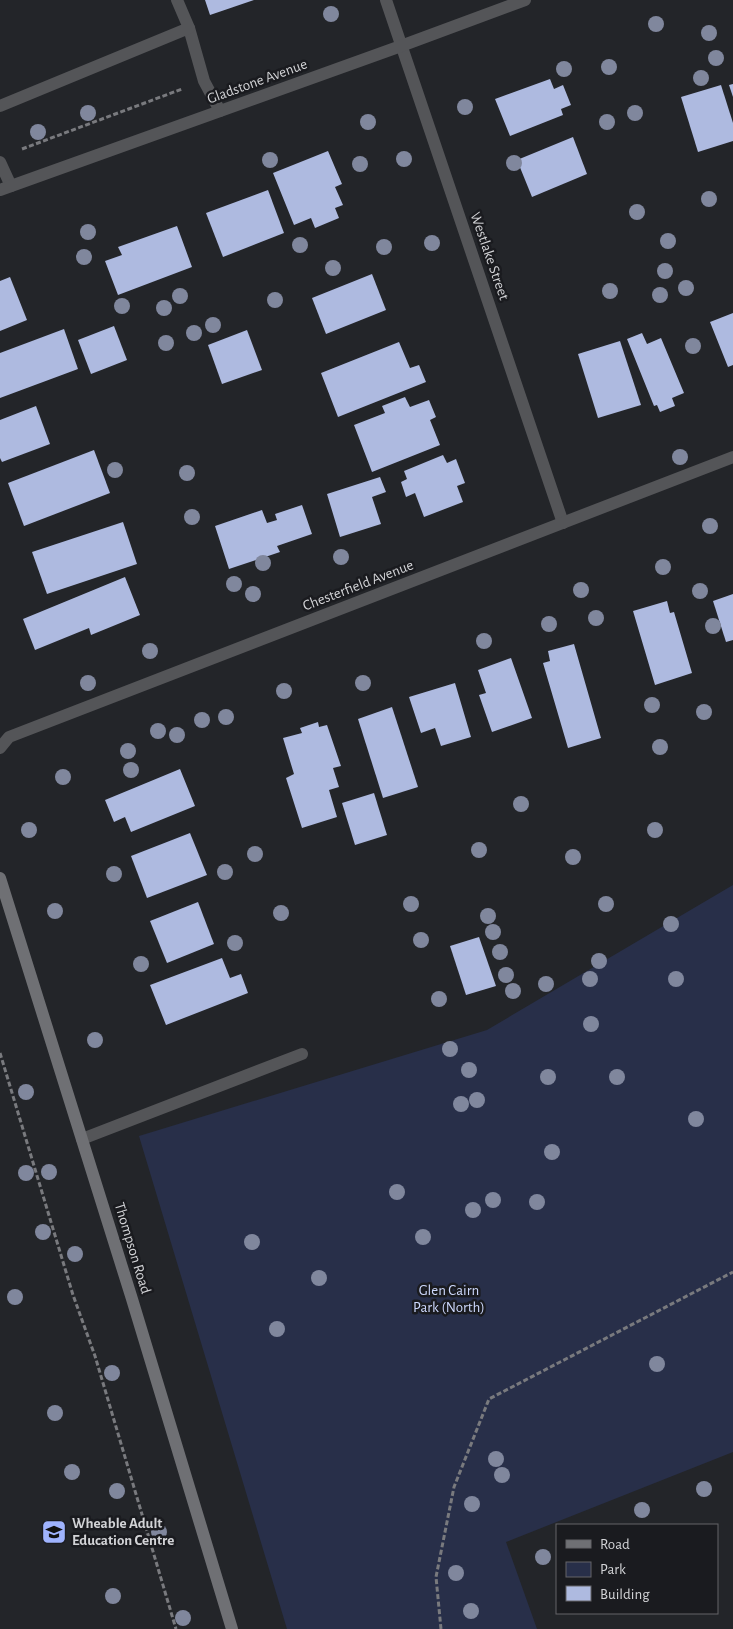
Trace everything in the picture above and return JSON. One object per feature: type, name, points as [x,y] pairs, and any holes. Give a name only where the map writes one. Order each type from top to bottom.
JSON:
[{"type":"street","points":[[177,0],[189,28],[204,81],[220,111]]},
{"type":"street","name":"Westlake Street","points":[[386,0],[563,523]]},
{"type":"street","name":"Gladstone Avenue","points":[[6,188],[525,0]]},
{"type":"street","points":[[0,106],[189,28]]},
{"type":"street","points":[[0,162],[6,188]]},
{"type":"street","name":"Chesterfield Avenue","points":[[0,748],[9,737],[733,457]]},
{"type":"street","name":"Thompson Road","points":[[0,878],[232,1629]]},
{"type":"street","points":[[82,1139],[302,1054]]},
{"type":"path","points":[[19,150],[204,81]]},
{"type":"path","points":[[0,1054],[73,1296],[95,1356],[176,1629]]},
{"type":"path","points":[[441,1629],[436,1577],[454,1487],[489,1399],[733,1272]]},
{"type":"green space","name":"Glen Cairn Park (North)","points":[[733,885],[733,1452],[506,1542],[537,1629],[287,1629],[139,1136],[487,1030]]},
{"type":"building","points":[[205,0],[254,0],[210,15]]},
{"type":"building","points":[[550,79],[554,89],[563,85],[571,105],[561,109],[563,115],[510,136],[495,99]]},
{"type":"building","points":[[733,84],[733,97],[729,85]]},
{"type":"building","points":[[721,85],[733,123],[733,141],[698,152],[681,97]]},
{"type":"building","points":[[573,137],[587,174],[532,197],[517,160]]},
{"type":"building","points":[[328,151],[342,184],[335,187],[343,205],[335,208],[339,218],[315,228],[311,218],[294,225],[273,173]]},
{"type":"building","points":[[268,190],[284,233],[223,257],[206,213]]},
{"type":"building","points":[[177,226],[192,267],[118,295],[105,261],[122,255],[118,247]]},
{"type":"building","points":[[372,274],[386,310],[326,334],[312,298]]},
{"type":"building","points":[[10,277],[27,320],[0,331],[0,281]]},
{"type":"building","points":[[733,313],[733,365],[728,367],[710,322]]},
{"type":"building","points":[[114,326],[127,360],[91,374],[78,340]]},
{"type":"building","points":[[64,329],[78,369],[0,398],[0,353]]},
{"type":"building","points":[[247,330],[262,370],[222,384],[208,345]]},
{"type":"building","points":[[642,333],[647,344],[661,338],[684,393],[672,398],[675,406],[660,412],[657,405],[654,406],[627,339]]},
{"type":"building","points":[[620,341],[641,405],[598,418],[578,354]]},
{"type":"building","points":[[399,342],[410,368],[419,365],[426,382],[338,417],[321,373]]},
{"type":"building","points":[[405,397],[410,407],[429,400],[436,417],[430,420],[440,445],[372,472],[354,425],[385,413],[382,406]]},
{"type":"building","points":[[36,406],[50,444],[2,462],[0,458],[0,420]]},
{"type":"building","points":[[94,450],[110,493],[24,526],[8,483]]},
{"type":"building","points":[[443,455],[447,463],[456,459],[465,483],[457,486],[463,502],[424,517],[415,493],[406,497],[401,482],[407,479],[404,471]]},
{"type":"building","points":[[380,477],[386,492],[372,497],[381,524],[340,537],[327,494]]},
{"type":"building","points":[[302,505],[312,534],[277,546],[280,552],[229,569],[215,526],[262,510],[267,523],[277,520],[275,514]]},
{"type":"building","points":[[123,522],[137,564],[47,594],[32,552]]},
{"type":"building","points":[[125,577],[140,615],[91,635],[89,628],[35,650],[23,619]]},
{"type":"building","points":[[733,594],[733,640],[726,642],[713,601]]},
{"type":"building","points":[[667,601],[670,613],[674,612],[692,673],[655,685],[633,611]]},
{"type":"building","points":[[574,644],[601,738],[568,748],[543,663],[550,661],[548,651]]},
{"type":"building","points":[[511,658],[532,718],[492,732],[479,695],[486,693],[478,670]]},
{"type":"building","points":[[455,683],[471,737],[441,746],[435,728],[421,733],[409,697]]},
{"type":"building","points":[[392,707],[418,787],[383,798],[358,719]]},
{"type":"building","points":[[318,722],[319,727],[327,725],[341,766],[333,768],[339,787],[329,790],[337,817],[302,828],[286,778],[294,774],[283,738],[302,733],[300,728]]},
{"type":"building","points":[[180,769],[195,806],[131,832],[125,817],[114,822],[105,800]]},
{"type":"building","points":[[374,793],[387,835],[355,845],[342,803]]},
{"type":"building","points":[[190,833],[207,875],[147,898],[131,856]]},
{"type":"building","points":[[198,902],[214,944],[167,963],[150,921]]},
{"type":"building","points":[[479,937],[496,986],[466,995],[450,946]]},
{"type":"building","points":[[222,958],[230,978],[241,974],[248,993],[166,1025],[150,985]]},
{"type":"place","name":"Wheable Adult Education Centre","points":[[54,1532]]}]
